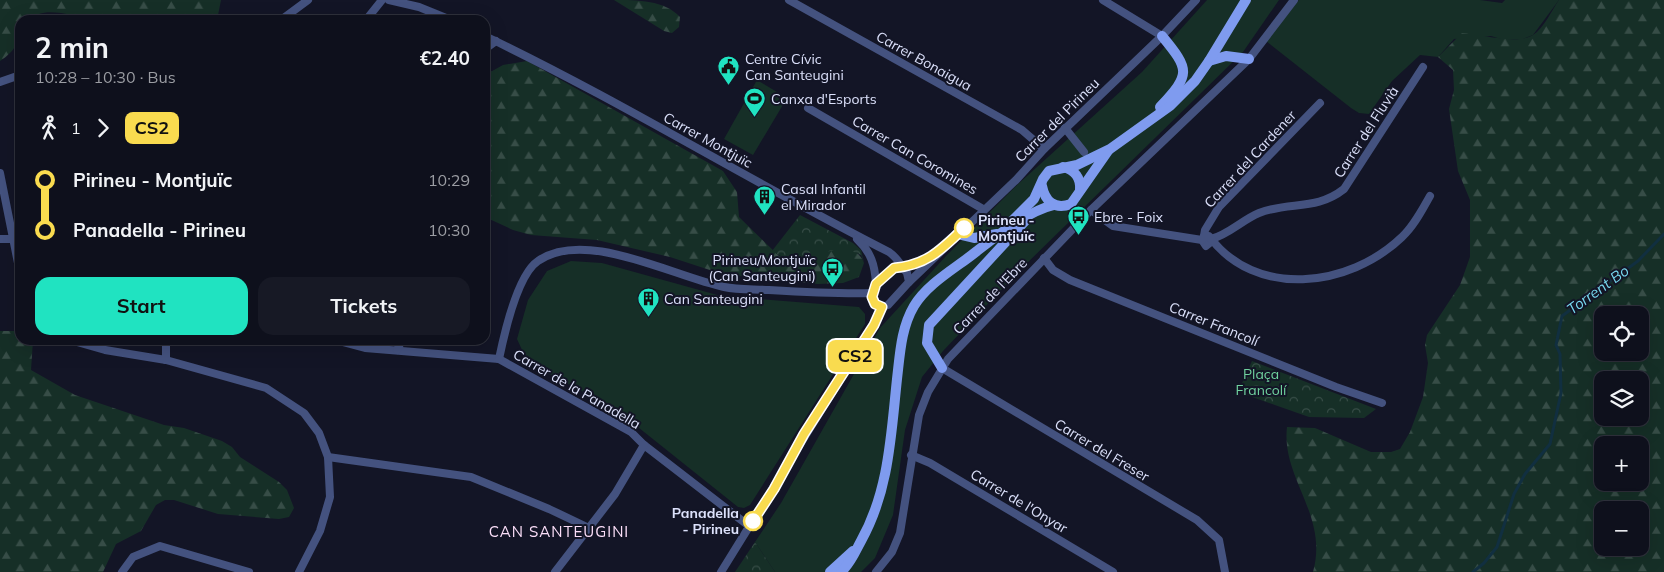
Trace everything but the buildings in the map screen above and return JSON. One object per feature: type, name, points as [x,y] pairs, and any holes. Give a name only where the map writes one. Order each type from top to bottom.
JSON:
[{"type":"main road","points":[[1054,205],[1044,197],[1042,186],[1043,179],[1049,171],[1077,165],[1110,149],[1178,99],[1209,62],[1246,0]]},
{"type":"main road","points":[[1145,124],[1177,89],[1184,75],[1182,62],[1162,36]]},
{"type":"main road","points":[[1209,62],[1226,56],[1249,59]]},
{"type":"main road","points":[[957,234],[974,238],[1001,233],[1038,210],[1054,205],[1070,204],[1110,149]]},
{"type":"main road","points":[[1062,167],[1076,174],[1081,184],[1080,190]]},
{"type":"main road","points":[[841,572],[849,565],[871,522],[882,490],[900,348],[910,315],[928,290],[1001,233],[1030,205],[1042,186]]},
{"type":"main road","points":[[942,368],[927,343],[929,326],[1028,217]]},
{"type":"main road","points":[[830,572],[858,547]]},
{"type":"street","points":[[288,15],[308,0]]},
{"type":"street","points":[[370,15],[382,0]]},
{"type":"street","points":[[389,0],[419,7],[439,15]]},
{"type":"street","name":"Carrer Bonaigua","points":[[789,0],[1022,130],[1044,148]]},
{"type":"street","points":[[1103,0],[1162,36]]},
{"type":"street","name":"Carrer del Pirineu","points":[[721,572],[874,325],[882,307],[888,305],[934,256],[1016,180],[1044,148],[1162,36],[1196,0]]},
{"type":"street","name":"Carrer de l'Ebre","points":[[876,572],[892,552],[900,533],[915,432],[924,402],[942,368],[962,343],[1091,210],[1249,59],[1294,0]]},
{"type":"street","name":"Carrer Montjuïc","points":[[490,38],[575,80],[894,255],[902,268]]},
{"type":"street","points":[[490,45],[496,41]]},
{"type":"street","name":"Carrer del Fluvià","points":[[1207,239],[1220,237],[1238,223],[1261,212],[1316,204],[1335,196],[1344,189],[1423,67]]},
{"type":"street","points":[[0,82],[15,77]]},
{"type":"street","name":"Carrer del Cardener","points":[[1207,239],[1205,230],[1219,207],[1320,103]]},
{"type":"street","name":"Carrer Can Coromines","points":[[808,108],[983,209]]},
{"type":"street","points":[[1065,128],[1084,152]]},
{"type":"street","points":[[0,174],[15,245]]},
{"type":"street","points":[[1091,210],[1113,226],[1207,239],[1240,265],[1260,273],[1294,280],[1312,280],[1350,269],[1386,250],[1411,226],[1430,196]]},
{"type":"street","points":[[850,232],[866,248],[871,257],[875,269],[876,284]]},
{"type":"street","points":[[0,239],[14,239]]},
{"type":"street","points":[[499,359],[513,306],[522,283],[536,262],[555,251],[589,249],[725,288],[830,294],[872,293],[875,304],[882,307]]},
{"type":"street","name":"Carrer del Pirineu","points":[[872,293],[876,284],[891,270],[923,262],[934,256]]},
{"type":"street","name":"Carrer Francolí","points":[[1044,258],[1053,270],[1070,280],[1336,387],[1382,403]]},
{"type":"street","points":[[902,268],[907,273],[908,282]]},
{"type":"street","points":[[88,345],[105,350],[166,360],[266,388],[304,413],[319,433],[328,457],[330,497],[320,531],[299,572]]},
{"type":"street","points":[[166,345],[166,360]]},
{"type":"street","name":"Carrer de la Panadella","points":[[354,345],[365,348],[499,359],[631,432],[644,445],[749,526]]},
{"type":"street","points":[[397,350],[400,345]]},
{"type":"street","name":"Carrer del Freser","points":[[942,368],[1196,520],[1220,540],[1225,572]]},
{"type":"street","points":[[555,572],[615,494],[644,445]]},
{"type":"street","name":"Carrer de l'Onyar","points":[[911,455],[930,463],[1113,572]]},
{"type":"street","points":[[328,457],[471,477],[549,508],[589,528]]},
{"type":"street","points":[[122,572],[133,557],[160,546],[249,572]]},
{"type":"green space","points":[[0,0],[221,0],[218,15],[72,15],[51,12],[37,15],[15,15],[15,46],[0,61]]},
{"type":"green space","points":[[614,0],[650,2],[666,7],[680,17],[679,27],[672,33],[664,31]]},
{"type":"green space","points":[[1207,0],[1279,0],[1243,52],[1023,267],[943,351],[922,377],[905,430],[893,515],[875,558],[861,572],[775,572],[755,542],[781,503],[880,328],[946,256],[1015,187],[1142,72]]},
{"type":"green space","points":[[1299,0],[1480,0],[1502,3],[1505,0],[1559,0],[1533,35],[1523,39],[1501,39],[1491,36],[1454,39],[1438,57],[1420,55],[1392,81],[1369,114],[1359,113],[1351,108],[1266,41]]},
{"type":"green space","points":[[1559,0],[1664,0],[1664,572],[1313,572],[1316,551],[1315,532],[1291,463],[1287,446],[1287,427],[1315,428],[1371,452],[1391,452],[1400,449],[1410,432],[1423,397],[1428,363],[1425,345],[1427,335],[1460,285],[1470,257],[1470,200],[1458,171],[1449,109],[1454,90],[1453,70],[1438,57],[1462,33],[1518,39],[1533,35],[1544,23]]},
{"type":"green space","points":[[527,61],[723,171],[737,192],[739,217],[779,256],[811,254],[841,249],[848,250],[860,256],[864,263],[859,277],[843,283],[818,284],[722,274],[670,257],[597,240],[531,235],[513,230],[490,219],[490,72],[503,65]]},
{"type":"green space","name":"Canxa d'Esports","points":[[757,80],[787,98],[753,155],[724,139]]},
{"type":"green space","points":[[800,215],[853,243],[861,250],[864,263],[861,255],[850,251],[839,250],[793,258],[782,256],[772,251]]},
{"type":"green space","points":[[571,261],[602,263],[721,296],[859,307],[865,314],[865,324],[750,505],[744,508],[738,507],[614,408],[528,363],[517,339],[528,300],[547,271]]},
{"type":"green space","points":[[0,331],[15,331],[15,345],[33,345],[31,370],[75,395],[164,425],[184,428],[222,441],[232,447],[240,457],[279,482],[287,490],[294,508],[289,517],[279,519],[218,514],[174,500],[165,500],[156,505],[141,531],[116,544],[103,572],[0,572]]},
{"type":"green space","name":"Plaça Francolí","points":[[1252,361],[1376,409],[1364,418],[1309,417],[1238,392]]},
{"type":"green space","points":[[755,542],[775,572],[735,572]]},
{"type":"waterway","name":"Torrent Bo","points":[[1473,572],[1484,563],[1497,547],[1514,494],[1525,474],[1550,444],[1561,393],[1560,354],[1556,345],[1562,316],[1638,261],[1664,234]]},
{"type":"bus line","name":"CS2","points":[[753,521],[774,489],[804,434],[874,325],[882,307],[873,301],[873,288],[894,268],[902,268],[923,262],[934,256],[964,228]]},
{"type":"place","name":"Centre Cívic Can Santeugini","points":[[729,86]]},
{"type":"place","name":"Canxa d'Esports","points":[[755,118]]},
{"type":"place","name":"Casal Infantil el Mirador","points":[[765,216]]},
{"type":"place","name":"Pirineu - Montjuïc","points":[[964,228]]},
{"type":"place","name":"Ebre - Foix","points":[[1078,236]]},
{"type":"place","name":"Pirineu/Montjuïc (Can Santeugini)","points":[[832,287]]},
{"type":"place","name":"Can Santeugini","points":[[648,318]]},
{"type":"place","name":"Panadella - Pirineu","points":[[753,521]]},
{"type":"district","name":"CAN SANTEUGINI","points":[[559,532]]}]
